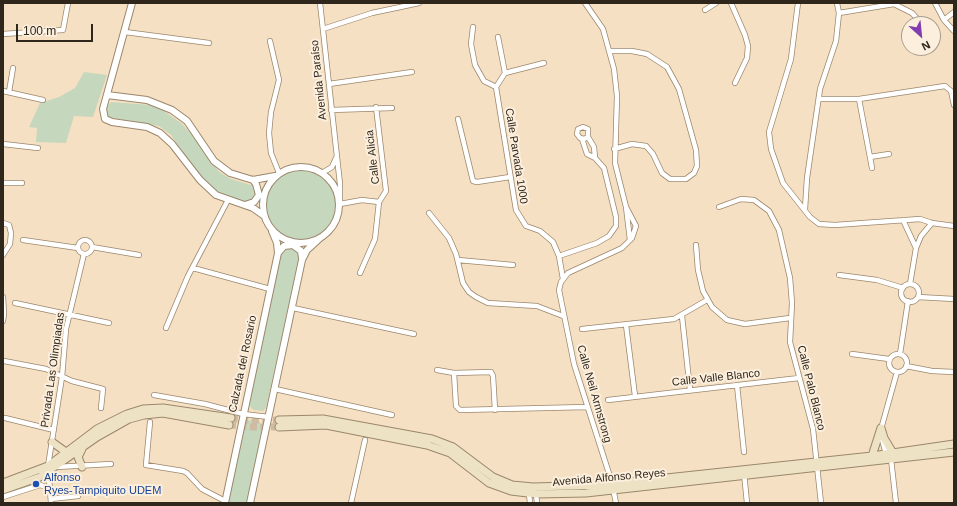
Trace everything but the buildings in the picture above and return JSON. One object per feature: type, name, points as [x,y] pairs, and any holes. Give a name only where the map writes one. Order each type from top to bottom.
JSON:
[{"type":"main road","points":[[3,490],[48,469],[56,467],[112,427],[144,415],[171,414],[230,421],[163,408],[142,409],[109,422],[66,452],[48,469]]},
{"type":"main road","name":"Avenida Alfonso Reyes","points":[[612,487],[586,493],[533,494],[511,491],[489,483],[450,453],[428,445],[326,425],[279,423],[323,419],[432,439],[453,447],[493,477],[517,486],[612,487],[818,465],[954,444]]},
{"type":"main road","points":[[881,428],[890,455]]},
{"type":"main road","points":[[872,456],[881,428]]},
{"type":"main road","points":[[52,442],[66,452]]},
{"type":"main road","points":[[82,448],[78,457],[82,467]]},
{"type":"main road","name":"Avenida Alfonso Reyes","points":[[818,465],[872,456],[954,452]]},
{"type":"main road","points":[[3,483],[38,474]]},
{"type":"street","points":[[3,34],[63,30],[65,27],[68,3]]},
{"type":"street","points":[[132,3],[107,95],[147,100],[172,110],[192,126],[218,165],[239,177],[253,180],[278,174],[292,167],[305,166],[322,173],[334,186],[340,202],[335,224],[310,247],[302,260]]},
{"type":"street","points":[[320,3],[323,29]]},
{"type":"street","name":"Avenida Paraíso","points":[[340,202],[341,192],[323,29],[403,4],[419,3]]},
{"type":"street","points":[[585,3],[600,23],[610,51],[617,96],[614,149],[616,171],[626,207],[630,240]]},
{"type":"street","points":[[705,10],[716,3]]},
{"type":"street","points":[[730,3],[745,35],[748,46],[747,58],[735,83]]},
{"type":"street","points":[[798,3],[791,59],[769,132],[769,138],[780,176],[786,187],[815,221],[825,225],[920,219],[932,223],[954,226]]},
{"type":"street","points":[[805,208],[819,99],[836,41],[839,13],[837,3]]},
{"type":"street","points":[[935,3],[944,20],[954,31]]},
{"type":"street","points":[[839,13],[894,4],[912,13],[915,16]]},
{"type":"street","points":[[944,20],[954,12]]},
{"type":"street","points":[[473,27],[471,44],[475,65],[484,80],[496,87],[505,73],[544,63]]},
{"type":"street","points":[[125,32],[209,44]]},
{"type":"street","points":[[498,37],[505,73]]},
{"type":"street","points":[[270,41],[279,80],[271,112],[269,133],[271,153],[278,174]]},
{"type":"street","points":[[610,51],[647,54],[663,63],[679,90],[696,150],[697,166],[694,173],[686,179],[670,179],[662,174],[653,154],[646,146],[632,144],[614,149]]},
{"type":"street","points":[[9,92],[13,68]]},
{"type":"street","points":[[328,84],[412,72]]},
{"type":"street","points":[[819,99],[859,99],[945,86],[951,91],[954,105]]},
{"type":"street","name":"Calle Parvada 1000","points":[[496,87],[510,177],[518,214],[526,226],[540,231],[551,238],[559,256],[563,279]]},
{"type":"street","points":[[3,91],[43,100]]},
{"type":"street","name":"Calzada del Rosario","points":[[107,95],[103,112],[105,119],[112,122],[147,127],[160,133],[172,144],[206,186],[216,195],[245,205],[263,215],[272,230],[277,243],[278,253],[225,502]]},
{"type":"street","points":[[859,99],[872,168]]},
{"type":"street","points":[[331,110],[376,107],[392,108]]},
{"type":"street","name":"Calle Alicia","points":[[360,273],[375,238],[379,202],[386,191],[376,107]]},
{"type":"street","points":[[458,119],[472,181],[477,182],[510,177]]},
{"type":"street","points":[[559,256],[597,243],[609,236],[616,226],[616,217],[604,168],[595,158],[587,154],[582,139],[577,134],[581,128],[588,129],[588,137],[594,146],[595,158]]},
{"type":"street","points":[[582,139],[588,137]]},
{"type":"street","points":[[3,144],[38,148]]},
{"type":"street","points":[[870,156],[889,154]]},
{"type":"street","points":[[322,173],[332,167],[337,156]]},
{"type":"street","points":[[263,215],[263,198],[266,189],[278,174]]},
{"type":"street","points":[[245,205],[254,202],[259,195],[256,184],[253,180]]},
{"type":"street","points":[[3,183],[22,183]]},
{"type":"street","name":"Calle Palo Blanco","points":[[719,207],[734,200],[747,198],[761,204],[773,215],[790,278],[790,342],[798,378],[813,429],[821,503]]},
{"type":"street","points":[[166,328],[193,268],[228,200]]},
{"type":"street","points":[[340,202],[362,200],[379,202]]},
{"type":"street","points":[[563,279],[568,273],[622,248],[630,240],[635,234],[636,226],[626,207]]},
{"type":"street","points":[[429,213],[449,238],[458,260],[463,283],[468,292],[488,303],[537,306],[564,316]]},
{"type":"street","points":[[903,220],[916,248]]},
{"type":"street","points":[[3,223],[9,225],[11,233],[10,244],[3,255]]},
{"type":"street","points":[[910,284],[916,248],[922,236],[932,223]]},
{"type":"street","name":"Calzada del Rosario","points":[[272,230],[282,238],[295,242],[308,242],[320,238]]},
{"type":"street","points":[[23,240],[78,248],[80,252],[84,254],[90,252],[92,247]]},
{"type":"street","points":[[78,248],[80,242],[85,240],[91,243],[92,247]]},
{"type":"street","points":[[250,503],[293,308],[302,260],[301,251],[293,245],[284,246],[278,253]]},
{"type":"street","points":[[696,245],[700,282],[707,300],[727,320],[737,324],[759,323],[790,318]]},
{"type":"street","points":[[92,247],[139,255]]},
{"type":"street","name":"Privada Las Olimpiadas","points":[[51,501],[48,469],[62,377],[63,348],[84,254]]},
{"type":"street","points":[[458,260],[513,265]]},
{"type":"street","points":[[193,268],[270,289]]},
{"type":"street","points":[[839,275],[877,280],[903,288],[910,284],[917,286],[919,290],[918,297],[914,301],[908,301],[902,296],[903,288]]},
{"type":"street","name":"Calle Neil Armstrong","points":[[563,279],[559,290],[574,364],[616,503]]},
{"type":"street","points":[[3,297],[3,322]]},
{"type":"street","points":[[918,297],[954,299]]},
{"type":"street","points":[[582,329],[664,321],[682,316],[707,300]]},
{"type":"street","points":[[900,354],[908,301]]},
{"type":"street","points":[[15,303],[109,323]]},
{"type":"street","points":[[293,308],[414,334]]},
{"type":"street","points":[[682,316],[690,390]]},
{"type":"street","points":[[626,325],[635,396]]},
{"type":"street","points":[[852,354],[889,359],[895,354],[900,354],[906,359],[906,366],[903,371],[897,372],[889,367],[889,359]]},
{"type":"street","points":[[4,361],[46,369],[62,377],[104,389],[101,408]]},
{"type":"street","points":[[906,366],[932,371],[954,372]]},
{"type":"street","points":[[437,370],[454,373],[491,372],[493,376],[494,410]]},
{"type":"street","points":[[881,428],[897,372]]},
{"type":"street","points":[[454,373],[456,408],[460,410],[587,407]]},
{"type":"street","name":"Calle Valle Blanco","points":[[608,400],[798,378]]},
{"type":"street","points":[[737,385],[744,452]]},
{"type":"street","points":[[275,389],[392,415]]},
{"type":"street","points":[[154,396],[204,404],[243,414],[269,417]]},
{"type":"street","points":[[5,418],[54,430]]},
{"type":"street","points":[[150,422],[145,464],[183,471],[208,494],[225,502]]},
{"type":"street","points":[[351,503],[364,440]]},
{"type":"street","points":[[890,455],[896,503]]},
{"type":"street","points":[[56,467],[82,467],[111,464]]},
{"type":"street","points":[[744,472],[747,503]]},
{"type":"street","points":[[3,497],[40,485],[50,488]]},
{"type":"street","points":[[530,503],[533,494]]},
{"type":"street","points":[[533,494],[537,503]]},
{"type":"street","points":[[51,501],[78,496]]},
{"type":"green space","points":[[84,72],[107,75],[93,117],[74,116],[66,143],[36,142],[37,128],[29,127],[40,103],[59,97],[75,88]]},
{"type":"green space","points":[[111,102],[151,105],[161,109],[181,123],[199,143],[219,172],[231,179],[254,186],[257,189],[256,198],[248,202],[238,201],[213,189],[198,174],[171,135],[159,126],[108,117],[106,107]]},
{"type":"green space","points":[[301,169],[321,175],[331,185],[337,205],[331,225],[321,235],[301,241],[281,235],[271,225],[265,205],[271,185],[281,175]]},
{"type":"green space","points":[[289,247],[297,250],[299,260],[266,408],[263,411],[254,410],[251,408],[249,403],[280,252]]},
{"type":"green space","points":[[252,419],[260,422],[262,431],[248,503],[228,503],[244,423]]},
{"type":"tunnel","points":[[231,418],[244,420],[279,420]]},
{"type":"tunnel","points":[[229,425],[279,427]]},
{"type":"place","name":"Alfonso Ryes-Tampiquito UDEM","points":[[36,484]]}]
